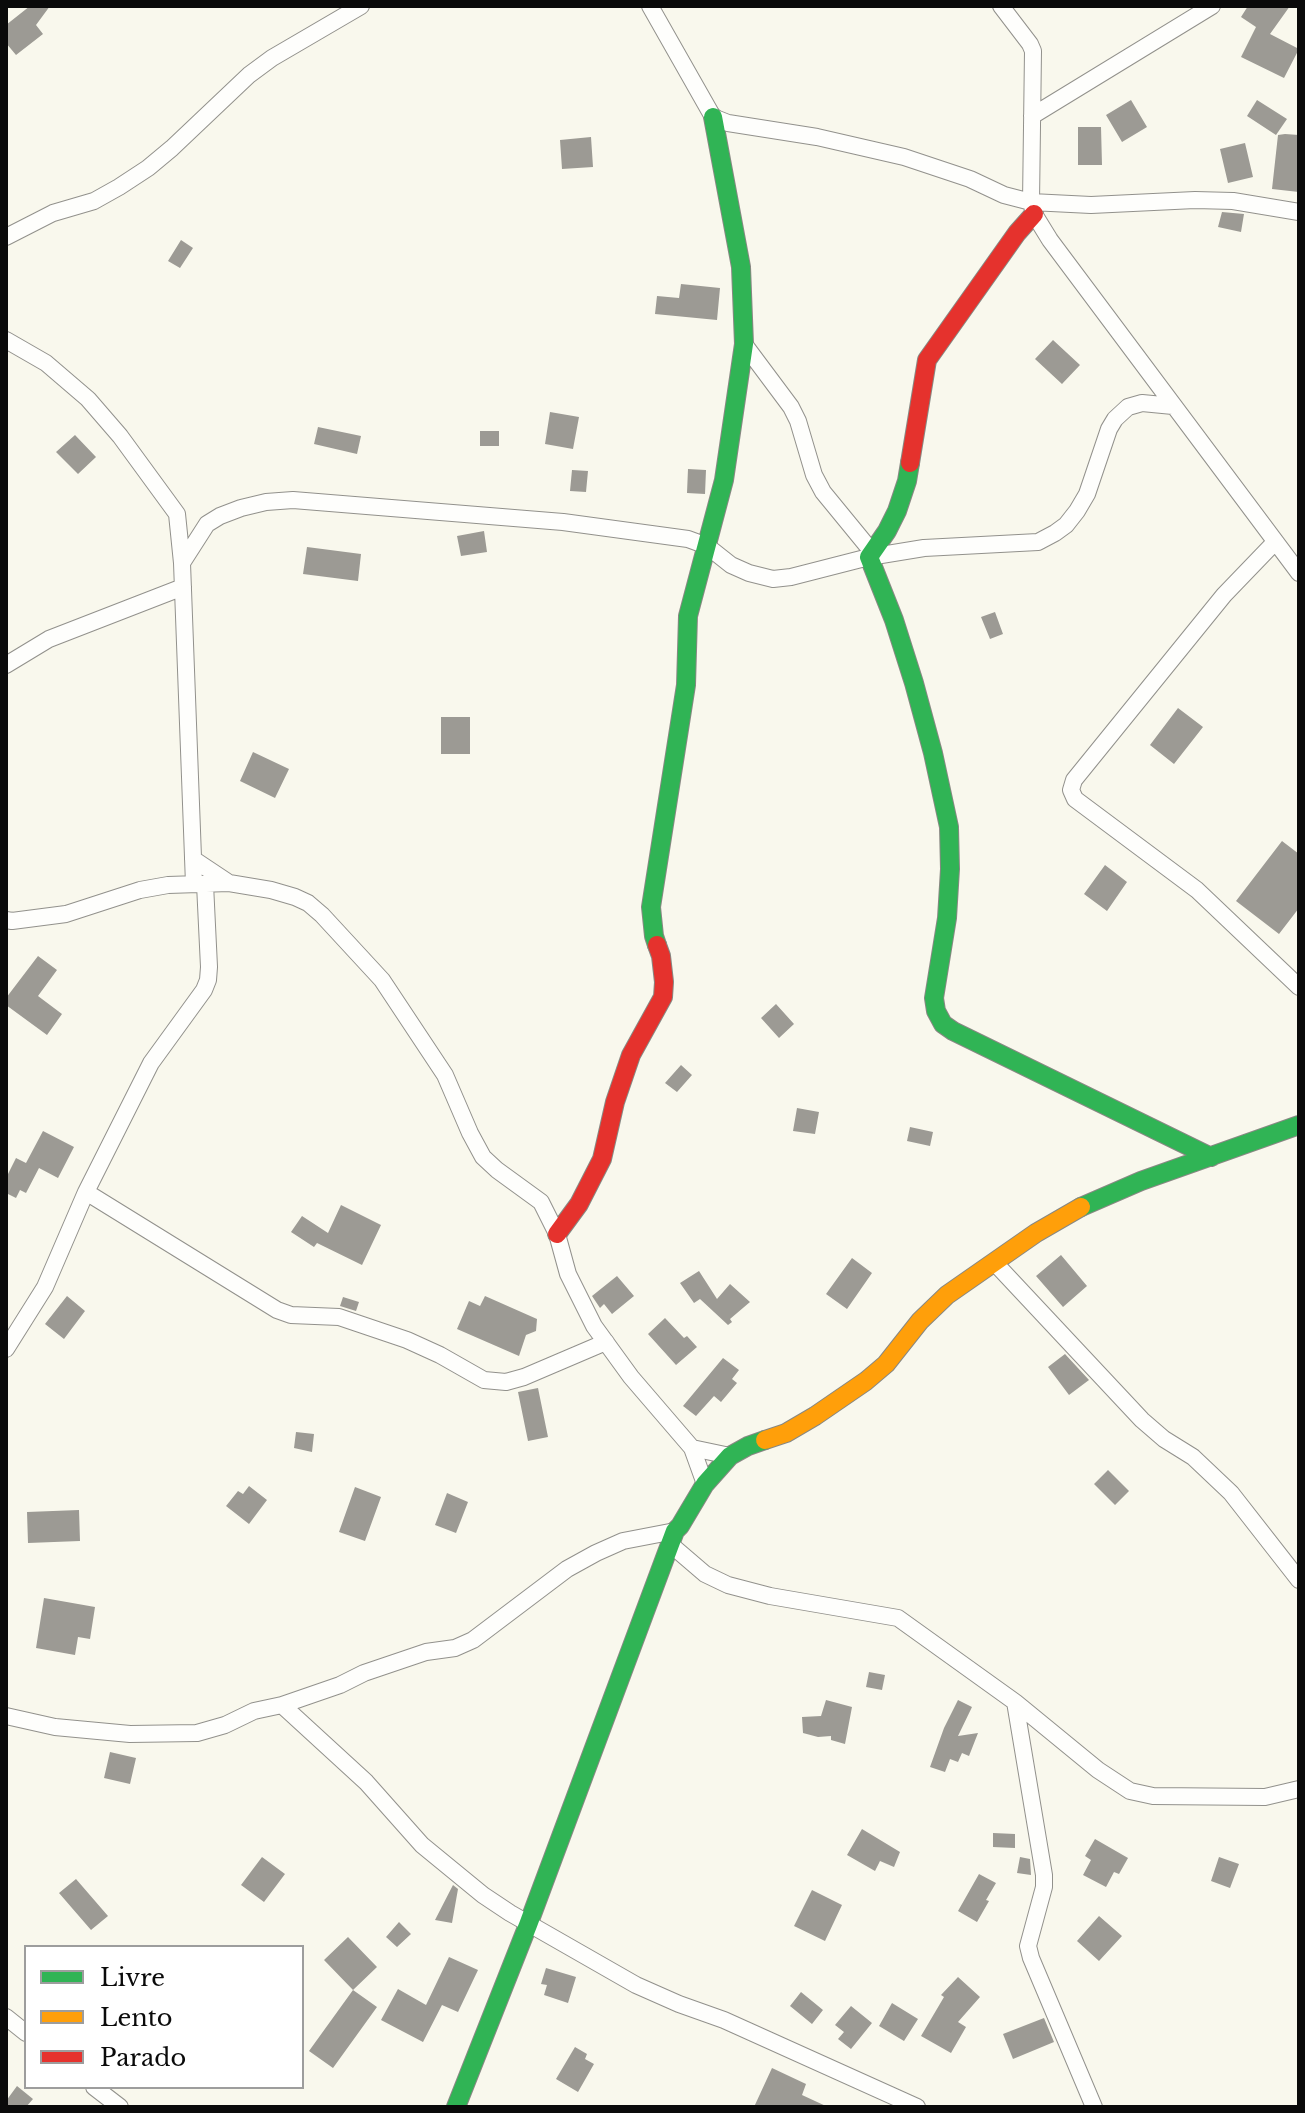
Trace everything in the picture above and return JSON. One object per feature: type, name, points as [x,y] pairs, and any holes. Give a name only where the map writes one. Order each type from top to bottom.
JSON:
[{"type":"street","points":[[6,237],[53,213],[94,201],[119,187],[172,148],[249,75],[272,58],[361,6]]},
{"type":"street","points":[[557,1234],[579,1204],[602,1159],[615,1102],[631,1055],[663,997],[661,956],[654,936],[651,907],[686,685],[688,616],[724,480],[744,344],[741,267],[713,117],[650,6]]},
{"type":"street","points":[[1001,6],[1033,51],[1033,208],[1050,240],[1299,573]]},
{"type":"street","points":[[1032,116],[1212,6]]},
{"type":"street","points":[[713,117],[728,123],[817,137],[904,157],[970,179],[1033,208],[1195,200],[1233,201],[1299,212]]},
{"type":"street","points":[[871,555],[897,511],[907,481],[927,360],[1033,208]]},
{"type":"street","points":[[6,340],[46,363],[88,399],[120,436],[177,514],[182,563],[194,884],[205,884]]},
{"type":"street","points":[[744,344],[791,407],[809,462],[823,492],[871,555],[914,683],[949,827],[947,918],[934,998],[943,1024],[1211,1157]]},
{"type":"street","points":[[1142,403],[1153,379]]},
{"type":"street","points":[[182,563],[207,524],[241,508],[293,500],[563,522],[688,539],[707,546],[731,565],[773,579],[806,574],[871,555],[924,548],[1038,542],[1055,533],[1072,518],[1087,494],[1115,419],[1128,407],[1142,403],[1173,406]]},
{"type":"street","points":[[177,514],[207,524]]},
{"type":"street","points":[[1275,542],[1224,595],[1074,780],[1071,790],[1075,799],[1197,890],[1299,987]]},
{"type":"street","points":[[6,665],[49,639],[183,587]]},
{"type":"street","points":[[193,859],[229,883]]},
{"type":"street","points":[[6,920],[66,914],[140,890],[168,885],[229,883],[295,897],[315,909],[382,980],[445,1075],[483,1157],[541,1202],[557,1234],[568,1274],[594,1326],[631,1377],[692,1448],[705,1484]]},
{"type":"street","points":[[6,1349],[45,1287],[86,1192],[151,1063],[204,990],[208,980],[205,884]]},
{"type":"street","points":[[456,2107],[528,1925],[672,1538],[705,1484],[730,1456],[748,1446],[786,1433],[866,1381],[886,1364],[920,1321],[947,1295],[1036,1233],[1090,1202],[1141,1181],[1299,1125]]},
{"type":"street","points":[[86,1192],[277,1310],[291,1315],[339,1317],[407,1340],[484,1380],[506,1382],[524,1377],[606,1342]]},
{"type":"street","points":[[994,1262],[1142,1420],[1221,1482],[1299,1580]]},
{"type":"street","points":[[692,1448],[730,1456]]},
{"type":"street","points":[[6,1716],[55,1727],[116,1733],[197,1733],[225,1725],[254,1711],[340,1685],[364,1673],[426,1652],[455,1648],[473,1640],[567,1569],[596,1553],[623,1541],[667,1534],[705,1574],[728,1585],[770,1596],[898,1618],[1015,1702],[1098,1770],[1130,1791],[1153,1796],[1265,1797],[1299,1789]]},
{"type":"street","points":[[1015,1702],[1044,1875],[1044,1887],[1028,1946],[1094,2107]]},
{"type":"street","points":[[282,1705],[366,1782],[422,1845],[483,1895],[528,1925],[636,1985],[724,2020],[917,2107]]},
{"type":"street","points":[[6,2017],[24,2031]]},
{"type":"street","points":[[97,2089],[120,2107]]},
{"type":"building","points":[[30,6],[50,6],[36,25],[43,34],[16,55],[6,43],[6,25]]},
{"type":"building","points":[[1248,6],[1290,6],[1270,34],[1299,49],[1284,78],[1241,57],[1256,27],[1241,17]]},
{"type":"building","points":[[1131,100],[1147,127],[1122,142],[1106,115]]},
{"type":"building","points":[[1257,100],[1287,119],[1276,135],[1247,116]]},
{"type":"building","points":[[1078,127],[1101,127],[1102,165],[1078,165]]},
{"type":"building","points":[[1278,135],[1299,135],[1299,192],[1272,189]]},
{"type":"building","points":[[591,137],[593,167],[562,169],[560,140]]},
{"type":"building","points":[[1245,143],[1253,177],[1228,183],[1220,149]]},
{"type":"building","points":[[1222,212],[1244,214],[1241,232],[1218,227]]},
{"type":"building","points":[[181,240],[193,248],[180,268],[168,261]]},
{"type":"building","points":[[681,284],[720,288],[717,320],[655,314],[657,296],[679,298]]},
{"type":"building","points":[[1053,340],[1080,365],[1062,384],[1035,359]]},
{"type":"building","points":[[550,412],[579,417],[573,449],[545,444]]},
{"type":"building","points":[[318,427],[361,436],[357,454],[314,444]]},
{"type":"building","points":[[480,431],[499,431],[499,446],[480,446]]},
{"type":"building","points":[[75,435],[96,457],[78,474],[56,452]]},
{"type":"building","points":[[688,469],[706,470],[705,494],[687,493]]},
{"type":"building","points":[[572,470],[588,471],[586,492],[570,491]]},
{"type":"building","points":[[484,531],[487,552],[461,556],[457,536]]},
{"type":"building","points":[[307,547],[361,554],[358,581],[303,574]]},
{"type":"building","points":[[995,612],[1003,634],[990,639],[981,617]]},
{"type":"building","points":[[1178,708],[1203,727],[1174,764],[1150,745]]},
{"type":"building","points":[[441,717],[470,717],[470,754],[441,754]]},
{"type":"building","points":[[253,752],[289,769],[275,798],[240,781]]},
{"type":"building","points":[[1282,841],[1299,854],[1299,908],[1279,934],[1236,901]]},
{"type":"building","points":[[1105,865],[1127,882],[1107,911],[1084,894]]},
{"type":"building","points":[[38,956],[57,970],[38,996],[62,1014],[47,1035],[6,1005],[6,998]]},
{"type":"building","points":[[776,1004],[794,1024],[779,1038],[761,1018]]},
{"type":"building","points":[[681,1065],[692,1075],[677,1092],[665,1083]]},
{"type":"building","points":[[797,1108],[819,1112],[815,1134],[793,1131]]},
{"type":"building","points":[[910,1127],[933,1132],[930,1146],[907,1141]]},
{"type":"building","points":[[43,1131],[74,1147],[58,1178],[39,1168],[26,1193],[20,1190],[16,1198],[6,1193],[6,1178],[16,1158],[26,1163]]},
{"type":"building","points":[[341,1205],[381,1225],[362,1265],[317,1243],[314,1247],[291,1232],[302,1216],[328,1233]]},
{"type":"building","points":[[1061,1255],[1087,1286],[1063,1307],[1036,1276]]},
{"type":"building","points":[[852,1258],[872,1273],[847,1309],[826,1294]]},
{"type":"building","points":[[699,1271],[717,1299],[730,1284],[750,1302],[730,1319],[732,1322],[728,1325],[700,1299],[694,1303],[680,1283]]},
{"type":"building","points":[[617,1276],[634,1296],[612,1314],[604,1304],[600,1308],[592,1296]]},
{"type":"building","points":[[67,1296],[85,1311],[64,1339],[45,1324]]},
{"type":"building","points":[[485,1296],[537,1319],[536,1331],[526,1335],[519,1356],[457,1329],[469,1301],[480,1306]]},
{"type":"building","points":[[343,1297],[359,1302],[356,1311],[340,1306]]},
{"type":"building","points":[[665,1318],[697,1347],[676,1365],[648,1334]]},
{"type":"building","points":[[1065,1354],[1089,1380],[1069,1395],[1048,1367]]},
{"type":"building","points":[[723,1358],[739,1370],[732,1379],[737,1383],[721,1402],[714,1396],[696,1416],[683,1406]]},
{"type":"building","points":[[538,1388],[548,1437],[528,1441],[518,1392]]},
{"type":"building","points":[[296,1432],[314,1434],[312,1452],[294,1448]]},
{"type":"building","points":[[1108,1470],[1129,1491],[1115,1505],[1094,1484]]},
{"type":"building","points":[[249,1486],[267,1500],[249,1524],[226,1506],[238,1491],[243,1494]]},
{"type":"building","points":[[355,1487],[381,1497],[365,1541],[339,1532]]},
{"type":"building","points":[[447,1493],[468,1502],[456,1533],[435,1525]]},
{"type":"building","points":[[79,1510],[80,1541],[28,1543],[27,1512]]},
{"type":"building","points":[[44,1598],[95,1607],[90,1639],[78,1637],[75,1655],[36,1648]]},
{"type":"building","points":[[869,1672],[885,1675],[882,1690],[866,1687]]},
{"type":"building","points":[[826,1700],[852,1707],[845,1744],[831,1740],[831,1736],[803,1733],[802,1717],[821,1716]]},
{"type":"building","points":[[958,1700],[972,1707],[958,1736],[978,1733],[969,1756],[962,1753],[958,1762],[950,1759],[945,1772],[930,1767]]},
{"type":"building","points":[[110,1752],[136,1758],[130,1784],[104,1778]]},
{"type":"building","points":[[862,1829],[900,1852],[894,1867],[880,1861],[875,1871],[847,1855]]},
{"type":"building","points":[[993,1833],[1015,1834],[1015,1848],[993,1847]]},
{"type":"building","points":[[1095,1839],[1128,1858],[1119,1874],[1114,1872],[1106,1887],[1083,1875],[1091,1860],[1085,1856]]},
{"type":"building","points":[[262,1857],[285,1874],[264,1902],[241,1885]]},
{"type":"building","points":[[1020,1857],[1030,1859],[1031,1875],[1017,1873]]},
{"type":"building","points":[[1219,1857],[1239,1864],[1230,1888],[1211,1881]]},
{"type":"building","points":[[979,1874],[996,1883],[977,1922],[958,1911]]},
{"type":"building","points":[[76,1879],[108,1916],[91,1930],[59,1893]]},
{"type":"building","points":[[453,1885],[458,1889],[452,1923],[435,1920]]},
{"type":"building","points":[[812,1890],[842,1905],[825,1941],[794,1926]]},
{"type":"building","points":[[1099,1916],[1122,1936],[1099,1961],[1077,1941]]},
{"type":"building","points":[[399,1922],[411,1934],[397,1947],[386,1937]]},
{"type":"building","points":[[348,1937],[377,1967],[353,1990],[324,1960]]},
{"type":"building","points":[[449,1957],[478,1970],[458,2012],[442,2005],[423,2042],[381,2020],[398,1989],[426,2005]]},
{"type":"building","points":[[546,1968],[576,1977],[568,2003],[544,1995],[547,1985],[541,1984]]},
{"type":"building","points":[[958,1977],[980,1997],[958,2022],[966,2027],[951,2053],[921,2036],[944,1997],[941,1995]]},
{"type":"building","points":[[353,1990],[377,2007],[333,2068],[309,2051]]},
{"type":"building","points":[[801,1992],[823,2010],[812,2024],[790,2006]]},
{"type":"building","points":[[892,2003],[918,2019],[904,2041],[879,2026]]},
{"type":"building","points":[[851,2006],[872,2023],[851,2049],[838,2039],[844,2032],[835,2025]]},
{"type":"building","points":[[1044,2018],[1054,2042],[1013,2059],[1003,2034]]},
{"type":"building","points":[[575,2047],[587,2054],[585,2059],[594,2064],[578,2092],[556,2079]]},
{"type":"building","points":[[772,2068],[806,2084],[802,2095],[828,2107],[754,2107]]},
{"type":"building","points":[[17,2086],[33,2099],[26,2107],[6,2107],[6,2101]]},
{"type":"traffic: fast","points":[[657,945],[651,907],[686,685],[688,616],[724,480],[744,344],[741,267],[713,117]]},
{"type":"traffic: fast","points":[[910,463],[897,511],[869,557],[914,683],[949,827],[947,918],[934,998],[936,1011],[943,1024],[953,1031],[1211,1157]]},
{"type":"traffic: fast","points":[[1081,1207],[1141,1181],[1299,1125]]},
{"type":"traffic: fast","points":[[456,2107],[528,1925],[675,1531],[705,1484],[730,1456],[765,1440]]},
{"type":"traffic: slow","points":[[765,1440],[786,1433],[866,1381],[886,1364],[920,1321],[947,1295],[1036,1233],[1081,1207]]},
{"type":"traffic: jam","points":[[910,463],[927,360],[1017,233],[1034,214]]},
{"type":"traffic: jam","points":[[557,1234],[579,1204],[602,1159],[615,1102],[631,1055],[663,997],[664,982],[657,945]]}]
